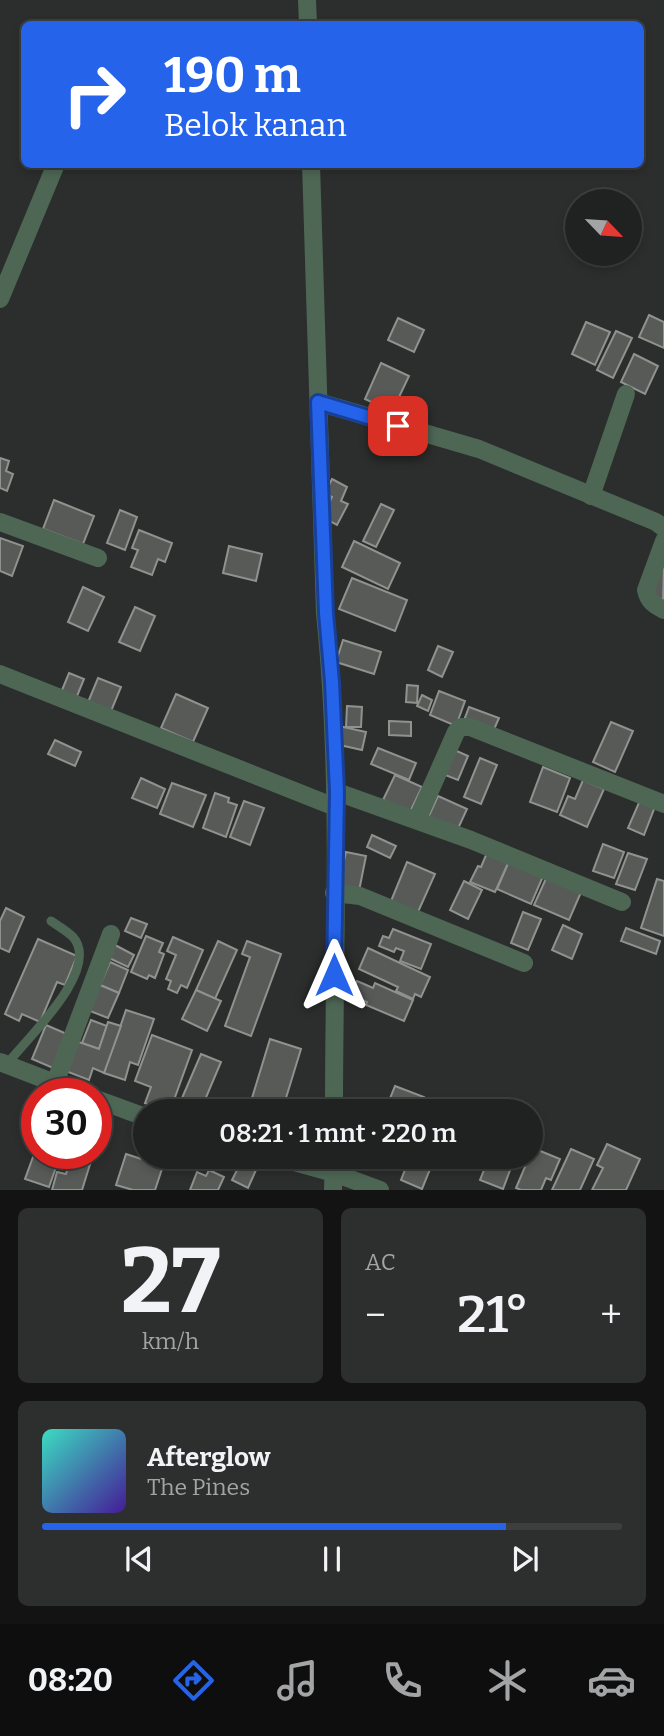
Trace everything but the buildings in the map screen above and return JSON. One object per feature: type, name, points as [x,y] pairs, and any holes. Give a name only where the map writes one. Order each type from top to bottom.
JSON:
[{"type":"street","points":[[307,0],[308,21]]},
{"type":"street","points":[[0,299],[54,168]]},
{"type":"street","points":[[311,168],[326,613],[332,682],[336,799],[334,1099]]},
{"type":"street","points":[[591,496],[626,394]]},
{"type":"street","points":[[318,402],[479,449],[664,528]]},
{"type":"street","points":[[0,522],[98,558]]},
{"type":"street","points":[[664,541],[646,590],[648,598],[655,606],[664,610]]},
{"type":"street","points":[[0,674],[336,799],[417,820],[621,902]]},
{"type":"street","points":[[417,820],[456,732],[461,727],[470,727],[496,736],[664,804]]},
{"type":"street","points":[[334,893],[360,896],[524,962]]},
{"type":"street","points":[[57,1078],[111,934]]},
{"type":"street","points":[[2,1066],[39,1078]]},
{"type":"street","points":[[112,1105],[133,1113]]},
{"type":"street","points":[[334,1173],[380,1190]]},
{"type":"lane","points":[[2,1066],[56,1008],[71,984],[78,961],[78,946],[73,937],[51,920]]},
{"type":"route","points":[[334,975],[337,792],[326,613],[318,402],[398,426]]}]
